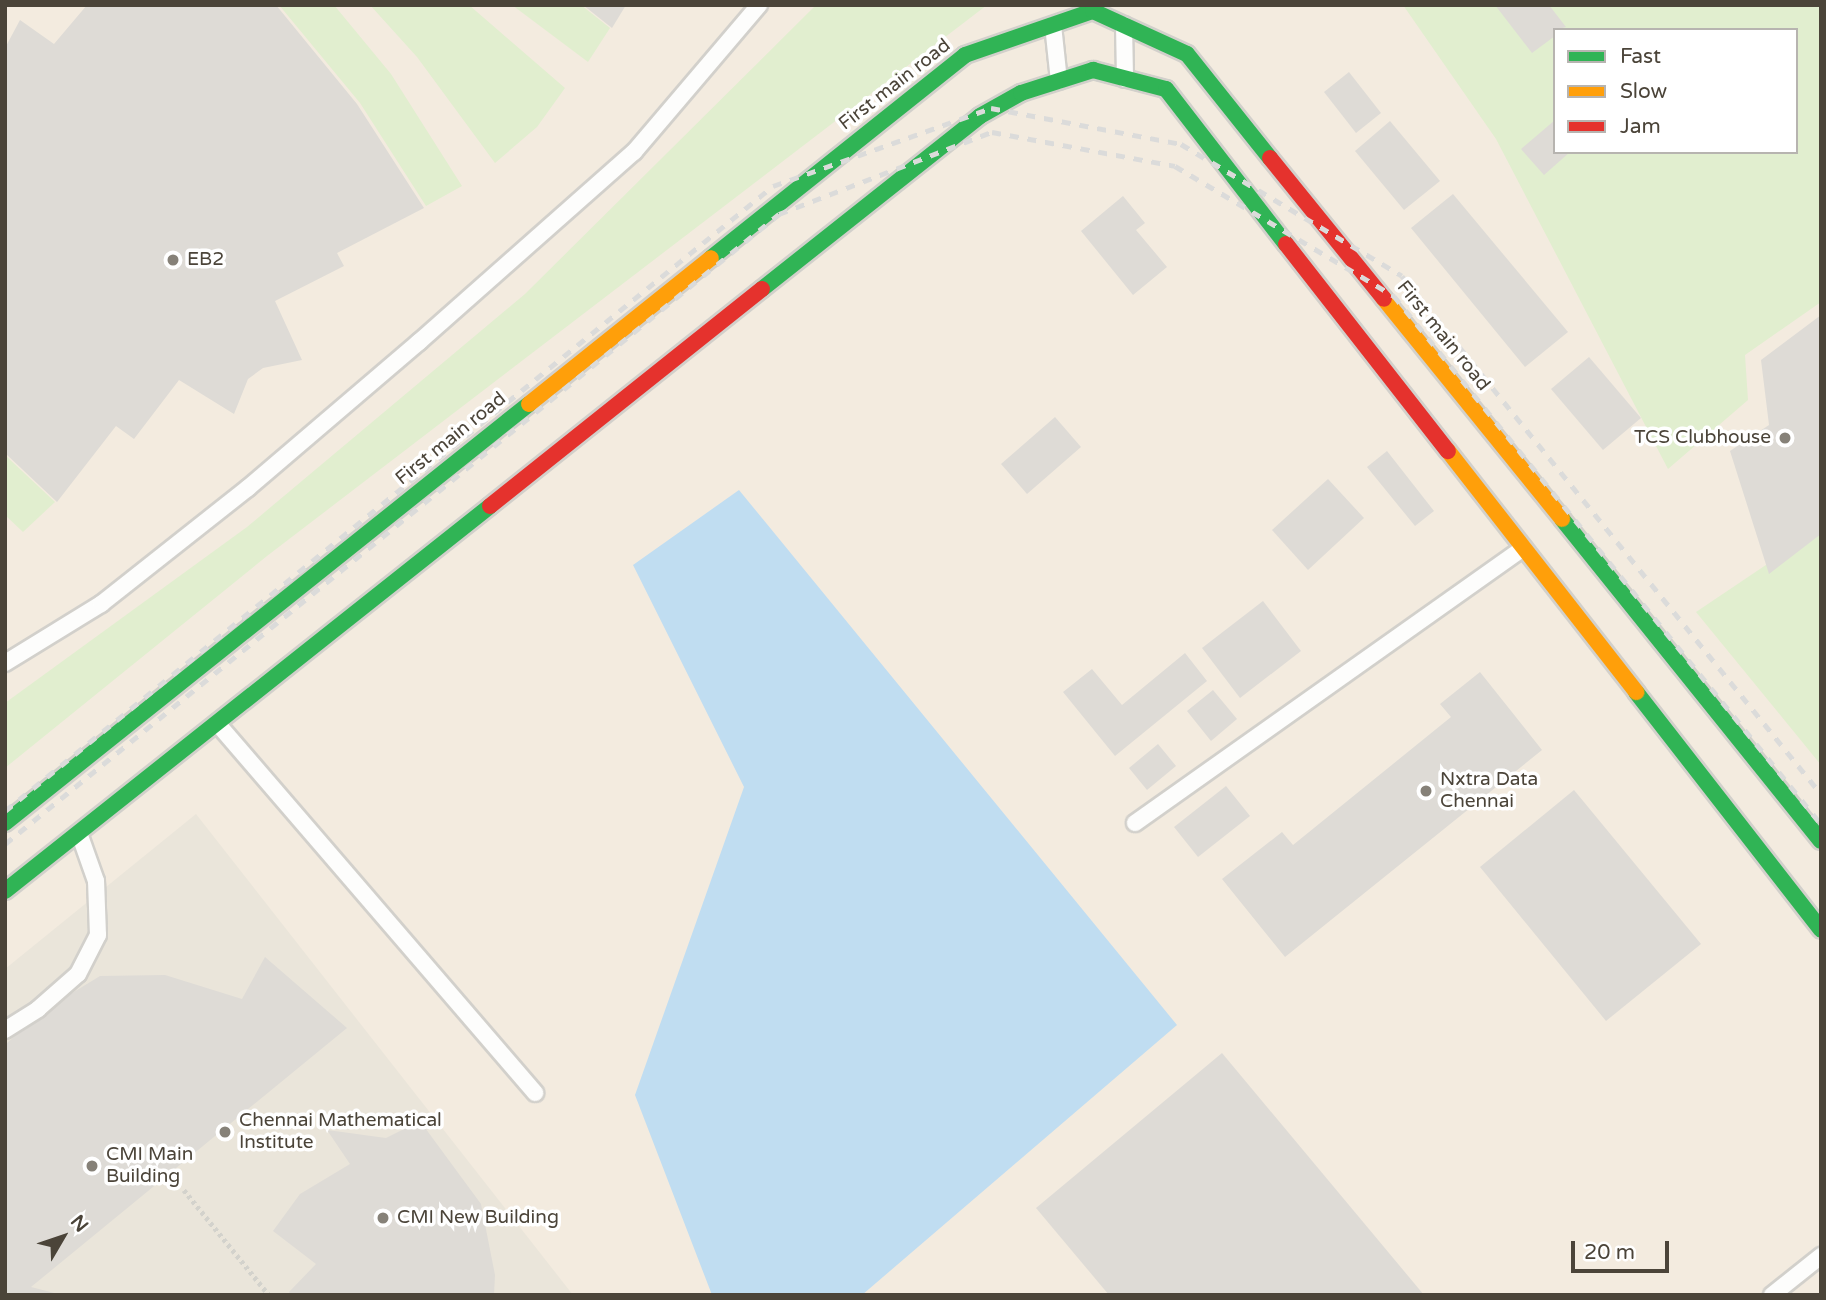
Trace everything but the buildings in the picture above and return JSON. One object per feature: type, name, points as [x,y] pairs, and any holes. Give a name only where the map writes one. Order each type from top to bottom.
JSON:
[{"type":"street","name":"First main road","points":[[5,823],[965,55],[1093,10],[1187,54],[1821,841]]},
{"type":"street","points":[[5,891],[980,116],[1021,93],[1093,70],[1166,89],[1821,930]]},
{"type":"lane","points":[[5,663],[101,604],[248,488],[419,342],[634,152],[758,5]]},
{"type":"lane","points":[[1051,5],[1059,81]]},
{"type":"lane","points":[[1122,5],[1125,79]]},
{"type":"lane","points":[[1135,823],[1524,548]]},
{"type":"lane","points":[[217,723],[535,1093]]},
{"type":"lane","points":[[5,1030],[38,1009],[78,974],[97,935],[96,881],[79,833]]},
{"type":"lane","points":[[1772,1295],[1821,1256]]},
{"type":"path","points":[[184,1190],[269,1295]]},
{"type":"shaded area","points":[[5,5],[1821,5],[1821,1295],[5,1295]]},
{"type":"shaded area","name":"Chennai Mathematical Institute","points":[[196,814],[573,1295],[5,1295],[5,969]]},
{"type":"green space","points":[[279,5],[334,5],[391,74],[462,186],[426,206],[360,103]]},
{"type":"green space","points":[[370,5],[469,5],[565,88],[537,127],[495,163],[417,57]]},
{"type":"green space","points":[[512,5],[581,5],[610,28],[588,62]]},
{"type":"green space","points":[[816,5],[987,5],[267,556],[5,768],[5,703],[247,527],[525,294]]},
{"type":"green space","points":[[1403,5],[1821,5],[1821,302],[1745,355],[1748,400],[1668,469],[1496,139]]},
{"type":"green space","points":[[5,455],[55,502],[23,532],[5,515]]},
{"type":"green space","points":[[1821,528],[1821,765],[1696,612]]},
{"type":"water","points":[[739,490],[1177,1025],[862,1295],[712,1295],[635,1095],[744,787],[633,565]]},
{"type":"railway","points":[[5,811],[773,186],[991,108],[1181,144],[1402,276],[1821,794]]},
{"type":"railway","points":[[5,844],[779,214],[992,132],[1175,166],[1394,296],[1821,824]]},
{"type":"traffic: fast","points":[[711,258],[965,55],[1093,11],[1187,54],[1270,158]]},
{"type":"traffic: fast","points":[[762,289],[980,116],[1021,93],[1093,70],[1166,89],[1286,244]]},
{"type":"traffic: fast","points":[[5,823],[529,404]]},
{"type":"traffic: fast","points":[[5,891],[490,506]]},
{"type":"traffic: fast","points":[[1562,519],[1821,841]]},
{"type":"traffic: fast","points":[[1636,692],[1821,930]]},
{"type":"traffic: slow","points":[[529,404],[711,258]]},
{"type":"traffic: slow","points":[[1384,299],[1562,519]]},
{"type":"traffic: slow","points":[[1448,451],[1636,692]]},
{"type":"traffic: jam","points":[[1270,158],[1384,299]]},
{"type":"traffic: jam","points":[[1286,244],[1448,451]]},
{"type":"traffic: jam","points":[[490,506],[762,289]]},
{"type":"place","name":"EB2","points":[[173,260]]},
{"type":"place","name":"TCS Clubhouse","points":[[1785,438]]},
{"type":"place","name":"Nxtra Data Chennai","points":[[1426,791]]},
{"type":"place","name":"Chennai Mathematical Institute","points":[[225,1132]]},
{"type":"place","name":"CMI Main Building","points":[[92,1166]]},
{"type":"place","name":"CMI New Building","points":[[383,1218]]}]
